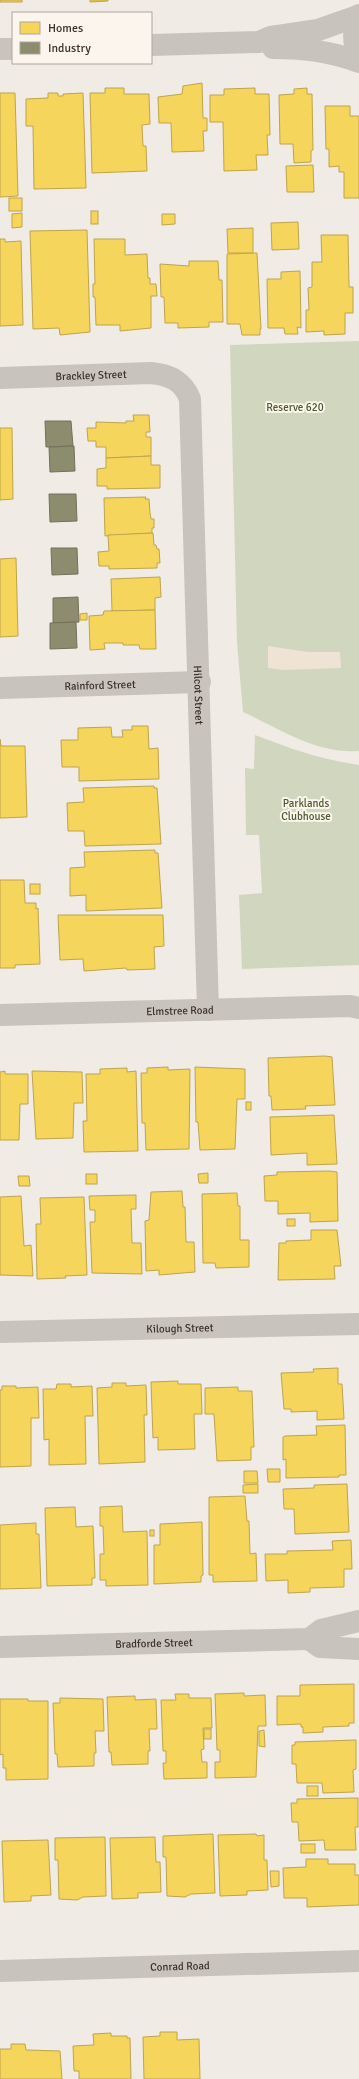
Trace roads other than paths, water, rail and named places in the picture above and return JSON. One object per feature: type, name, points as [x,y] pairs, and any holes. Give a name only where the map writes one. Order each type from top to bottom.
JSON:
[{"type":"street","points":[[152,45],[259,42],[271,37],[318,30],[359,16]]},
{"type":"street","points":[[359,16],[354,28],[354,41],[359,56]]},
{"type":"street","points":[[259,42],[271,48],[312,49],[334,53],[359,62]]},
{"type":"street","points":[[0,49],[12,49]]},
{"type":"street","name":"Brackley Street","points":[[0,378],[151,373],[171,377],[180,383]]},
{"type":"street","name":"Hilcot Street","points":[[180,383],[186,389],[192,410],[208,1010]]},
{"type":"street","name":"Rainford Street","points":[[0,688],[200,682]]},
{"type":"street","name":"Elmstree Road","points":[[0,1015],[350,1006],[359,1008]]},
{"type":"street","name":"Kilough Street","points":[[0,1332],[359,1324]]},
{"type":"street","name":"Bradforde Street","points":[[0,1647],[309,1639],[321,1630],[359,1621]]},
{"type":"street","name":"Bradforde Street","points":[[309,1639],[320,1647],[359,1649]]},
{"type":"street","name":"Conrad Road","points":[[0,1971],[359,1961]]},
{"type":"park label","name":"Reserve 620","points":[[295,407]]},
{"type":"park label","name":"Parklands Clubhouse","points":[[306,809]]}]
